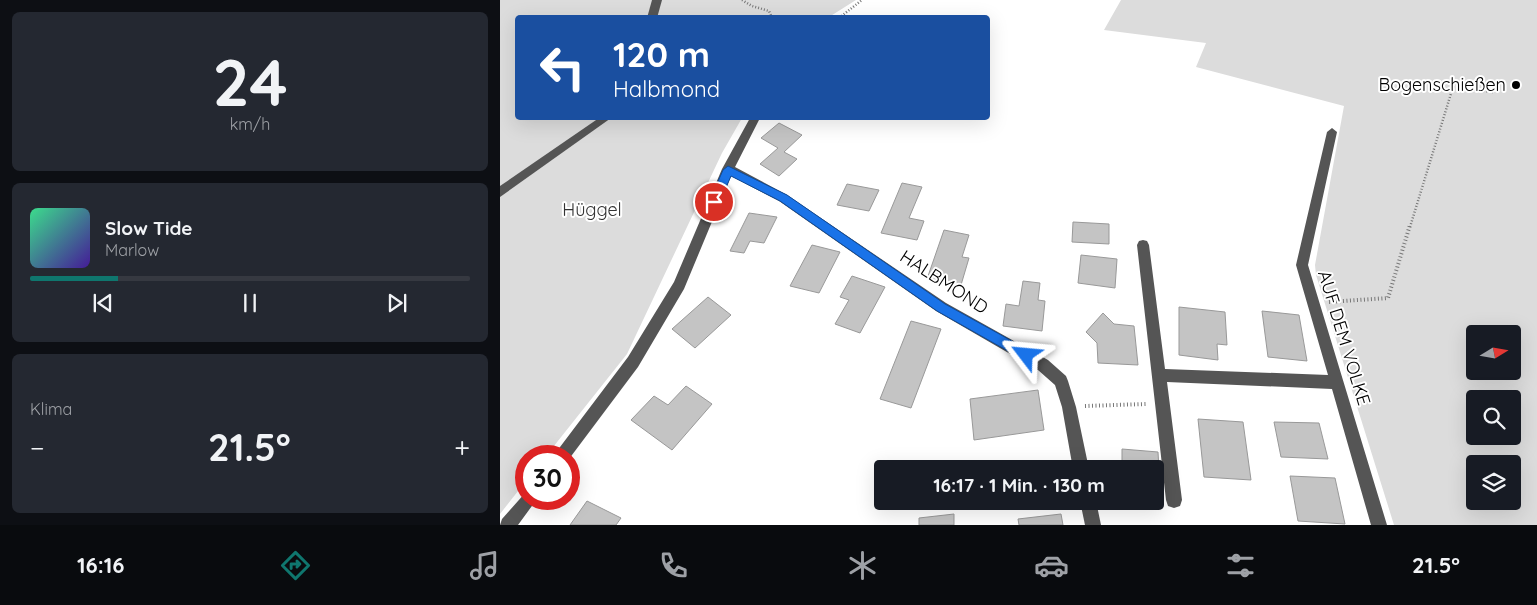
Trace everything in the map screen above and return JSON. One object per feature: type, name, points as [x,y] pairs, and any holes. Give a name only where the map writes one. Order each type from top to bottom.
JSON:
[{"type":"street","points":[[653,15],[657,0]]},
{"type":"street","points":[[500,192],[603,120]]},
{"type":"street","points":[[570,445],[633,362],[679,285],[728,170],[754,120]]},
{"type":"street","name":"AUF DEM VOLKE","points":[[1332,132],[1302,265],[1379,525]]},
{"type":"street","name":"HALBMOND","points":[[728,170],[783,198],[941,308],[1043,365],[1061,381],[1069,406],[1080,460]]},
{"type":"street","points":[[1142,245],[1174,500]]},
{"type":"street","points":[[1159,375],[1337,382]]},
{"type":"street","points":[[508,525],[520,510]]},
{"type":"street","points":[[1090,510],[1092,525]]},
{"type":"path","points":[[742,0],[752,6],[770,12],[771,15]]},
{"type":"path","points":[[843,15],[862,0]]},
{"type":"path","points":[[1314,304],[1388,298],[1453,87],[1493,92]]},
{"type":"path","points":[[1069,406],[1162,403]]},
{"type":"green space","name":"Hüggel","points":[[500,0],[856,0],[832,15],[515,15],[515,120],[741,120],[722,153],[627,354],[555,445],[515,445],[515,495],[500,514]]},
{"type":"green space","points":[[1121,0],[1537,0],[1537,525],[1394,525],[1316,275],[1315,265],[1344,106],[1196,67],[1206,43],[1104,30]]},
{"type":"building","points":[[779,123],[802,135],[784,152],[797,159],[779,176],[760,164],[778,148],[761,138]]},
{"type":"building","points":[[902,183],[922,187],[909,218],[924,221],[917,240],[881,233]]},
{"type":"building","points":[[847,184],[879,190],[869,211],[837,205]]},
{"type":"building","points":[[749,213],[777,217],[764,243],[750,241],[744,253],[730,251]]},
{"type":"building","points":[[1073,222],[1109,224],[1109,244],[1072,242]]},
{"type":"building","points":[[944,230],[969,235],[962,257],[969,258],[961,285],[927,279]]},
{"type":"building","points":[[812,245],[840,252],[819,293],[790,286]]},
{"type":"building","points":[[1081,255],[1117,259],[1115,288],[1078,283]]},
{"type":"building","points":[[852,276],[885,287],[860,333],[835,324],[849,300],[840,297]]},
{"type":"building","points":[[1023,281],[1040,283],[1038,300],[1045,301],[1042,331],[1003,326],[1006,304],[1019,306]]},
{"type":"building","points":[[708,297],[731,315],[695,348],[672,329]]},
{"type":"building","points":[[1179,307],[1225,312],[1227,345],[1217,344],[1218,360],[1179,355]]},
{"type":"building","points":[[1262,311],[1299,315],[1307,361],[1268,357]]},
{"type":"building","points":[[1103,313],[1114,324],[1134,326],[1138,365],[1098,363],[1097,343],[1086,332]]},
{"type":"building","points":[[911,321],[941,329],[911,408],[880,399]]},
{"type":"building","points":[[686,386],[712,404],[672,450],[631,420],[654,396],[668,405]]},
{"type":"building","points":[[1038,390],[1044,430],[974,440],[970,399]]},
{"type":"building","points":[[1198,419],[1243,422],[1251,480],[1204,477]]},
{"type":"building","points":[[1274,422],[1319,423],[1328,459],[1281,457]]},
{"type":"building","points":[[1122,449],[1158,452],[1158,460],[1122,460]]},
{"type":"building","points":[[1290,476],[1335,478],[1345,524],[1298,521]]},
{"type":"building","points":[[587,501],[621,518],[616,525],[570,525]]},
{"type":"building","points":[[954,514],[954,525],[919,525],[919,518]]},
{"type":"building","points":[[1061,514],[1063,525],[1019,525],[1018,519]]},
{"type":"place","name":"Bogenschießen","points":[[1516,85]]},
{"type":"route","points":[[714,202],[728,170],[783,198],[941,308],[1026,355]]}]
